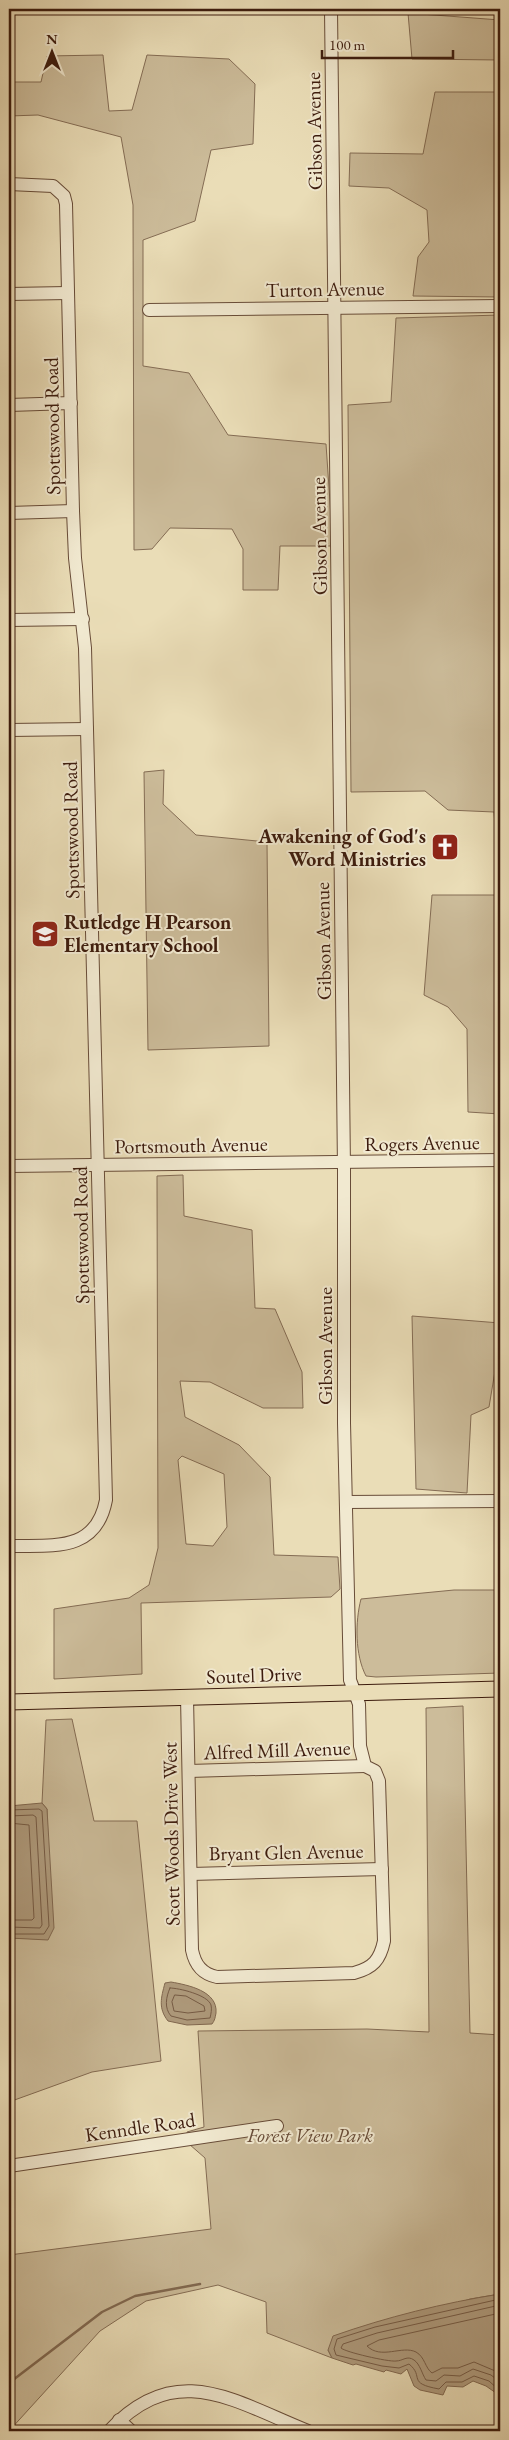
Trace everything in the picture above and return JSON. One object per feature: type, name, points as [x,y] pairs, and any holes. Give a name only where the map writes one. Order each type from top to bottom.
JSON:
[{"type":"main road","name":"Soutel Drive","points":[[9,1702],[500,1689]]},
{"type":"street","name":"Gibson Avenue","points":[[331,9],[346,1502],[350,1680],[359,1704],[360,1746],[365,1766]]},
{"type":"street","name":"Spottswood Road","points":[[9,184],[45,184],[60,190],[66,204],[75,558],[86,648],[106,1500],[104,1513],[92,1532],[74,1542],[62,1545],[9,1546]]},
{"type":"street","points":[[9,294],[68,293]]},
{"type":"street","name":"Turton Avenue","points":[[149,310],[500,306]]},
{"type":"street","points":[[9,405],[71,403]]},
{"type":"street","points":[[9,513],[73,511]]},
{"type":"street","points":[[9,620],[82,619]]},
{"type":"street","points":[[9,730],[87,729]]},
{"type":"street","name":"Rogers Avenue","points":[[344,1162],[500,1160]]},
{"type":"street","name":"Portsmouth Avenue","points":[[9,1166],[344,1162]]},
{"type":"street","points":[[346,1502],[500,1501]]},
{"type":"street","name":"Scott Woods Drive West","points":[[188,1697],[192,1950],[199,1968],[208,1975],[217,1977],[344,1974],[366,1970],[376,1963],[381,1954],[384,1941],[382,1869]]},
{"type":"street","points":[[365,1766],[374,1771],[379,1781],[382,1869]]},
{"type":"street","name":"Alfred Mill Avenue","points":[[189,1771],[365,1766]]},
{"type":"street","name":"Bryant Glen Avenue","points":[[191,1874],[382,1869]]},
{"type":"street","name":"Kenndle Road","points":[[9,2166],[277,2126]]},
{"type":"street","points":[[109,2431],[130,2410],[152,2397],[189,2390],[216,2394],[308,2431]]},
{"type":"street","points":[[119,2420],[131,2431]]},
{"type":"green space","points":[[408,13],[500,20],[500,60],[412,59]]},
{"type":"green space","points":[[103,55],[109,111],[132,110],[147,55],[229,59],[255,84],[253,144],[211,150],[195,221],[143,240],[143,366],[189,373],[228,435],[326,444],[333,546],[280,546],[278,590],[243,590],[243,549],[232,529],[170,528],[152,549],[134,550],[133,205],[121,137],[38,115],[9,116],[9,82],[41,82],[47,56]]},
{"type":"green space","points":[[435,92],[500,92],[500,297],[413,296],[418,257],[429,242],[427,210],[389,188],[349,186],[350,153],[423,154]]},
{"type":"green space","points":[[500,315],[500,891],[494,812],[448,810],[425,791],[351,792],[348,405],[391,402],[396,318]]},
{"type":"green space","points":[[164,770],[163,804],[196,835],[267,842],[269,1046],[148,1050],[144,772]]},
{"type":"green space","points":[[432,895],[500,895],[500,1114],[468,1112],[467,1029],[448,1007],[424,995]]},
{"type":"green space","points":[[183,1175],[184,1216],[252,1230],[255,1308],[275,1309],[302,1372],[303,1408],[263,1408],[210,1382],[180,1381],[185,1417],[239,1445],[270,1477],[274,1555],[338,1557],[340,1589],[331,1597],[141,1603],[142,1674],[54,1679],[54,1609],[129,1598],[149,1585],[158,1548],[157,1176]],"holes":[[[182,1456],[224,1474],[227,1527],[213,1546],[186,1544],[178,1460]]]},
{"type":"green space","points":[[412,1316],[500,1323],[500,1341],[489,1407],[471,1415],[467,1493],[416,1489]]},
{"type":"green space","points":[[454,1590],[500,1590],[500,1673],[366,1676],[362,1668],[357,1638],[361,1599]]},
{"type":"green space","name":"Forest View Park","points":[[463,1706],[470,2033],[500,2035],[500,2294],[470,2299],[328,2350],[332,2358],[267,2333],[266,2302],[218,2285],[146,2301],[100,2331],[9,2431],[9,2255],[211,2229],[205,2158],[189,2144],[187,2132],[204,2127],[198,2031],[367,2029],[429,2032],[426,1708]]},
{"type":"green space","points":[[72,1719],[94,1821],[137,1821],[161,2061],[92,2072],[9,2102],[9,2044],[14,2039],[9,2007],[9,1938],[48,1939],[47,1809],[42,1803],[46,1720]]},
{"type":"water","points":[[42,1803],[47,1809],[54,1928],[48,1940],[9,1938],[9,1806]]},
{"type":"water","points":[[171,1982],[201,1990],[212,1999],[216,2013],[212,2024],[187,2025],[168,2021],[163,2012],[162,1998],[165,1983]]},
{"type":"water","points":[[500,2294],[500,2411],[496,2411],[496,2393],[486,2386],[473,2381],[463,2387],[447,2386],[443,2395],[420,2390],[414,2386],[407,2369],[401,2374],[386,2370],[384,2372],[356,2364],[353,2365],[332,2358],[328,2350],[333,2336],[353,2329],[415,2311]]},
{"type":"waterway","points":[[9,2383],[102,2312],[135,2296],[200,2284]]},
{"type":"place","name":"Awakening of God's Word Ministries","points":[[445,847]]},
{"type":"place","name":"Rutledge H Pearson Elementary School","points":[[45,934]]}]
